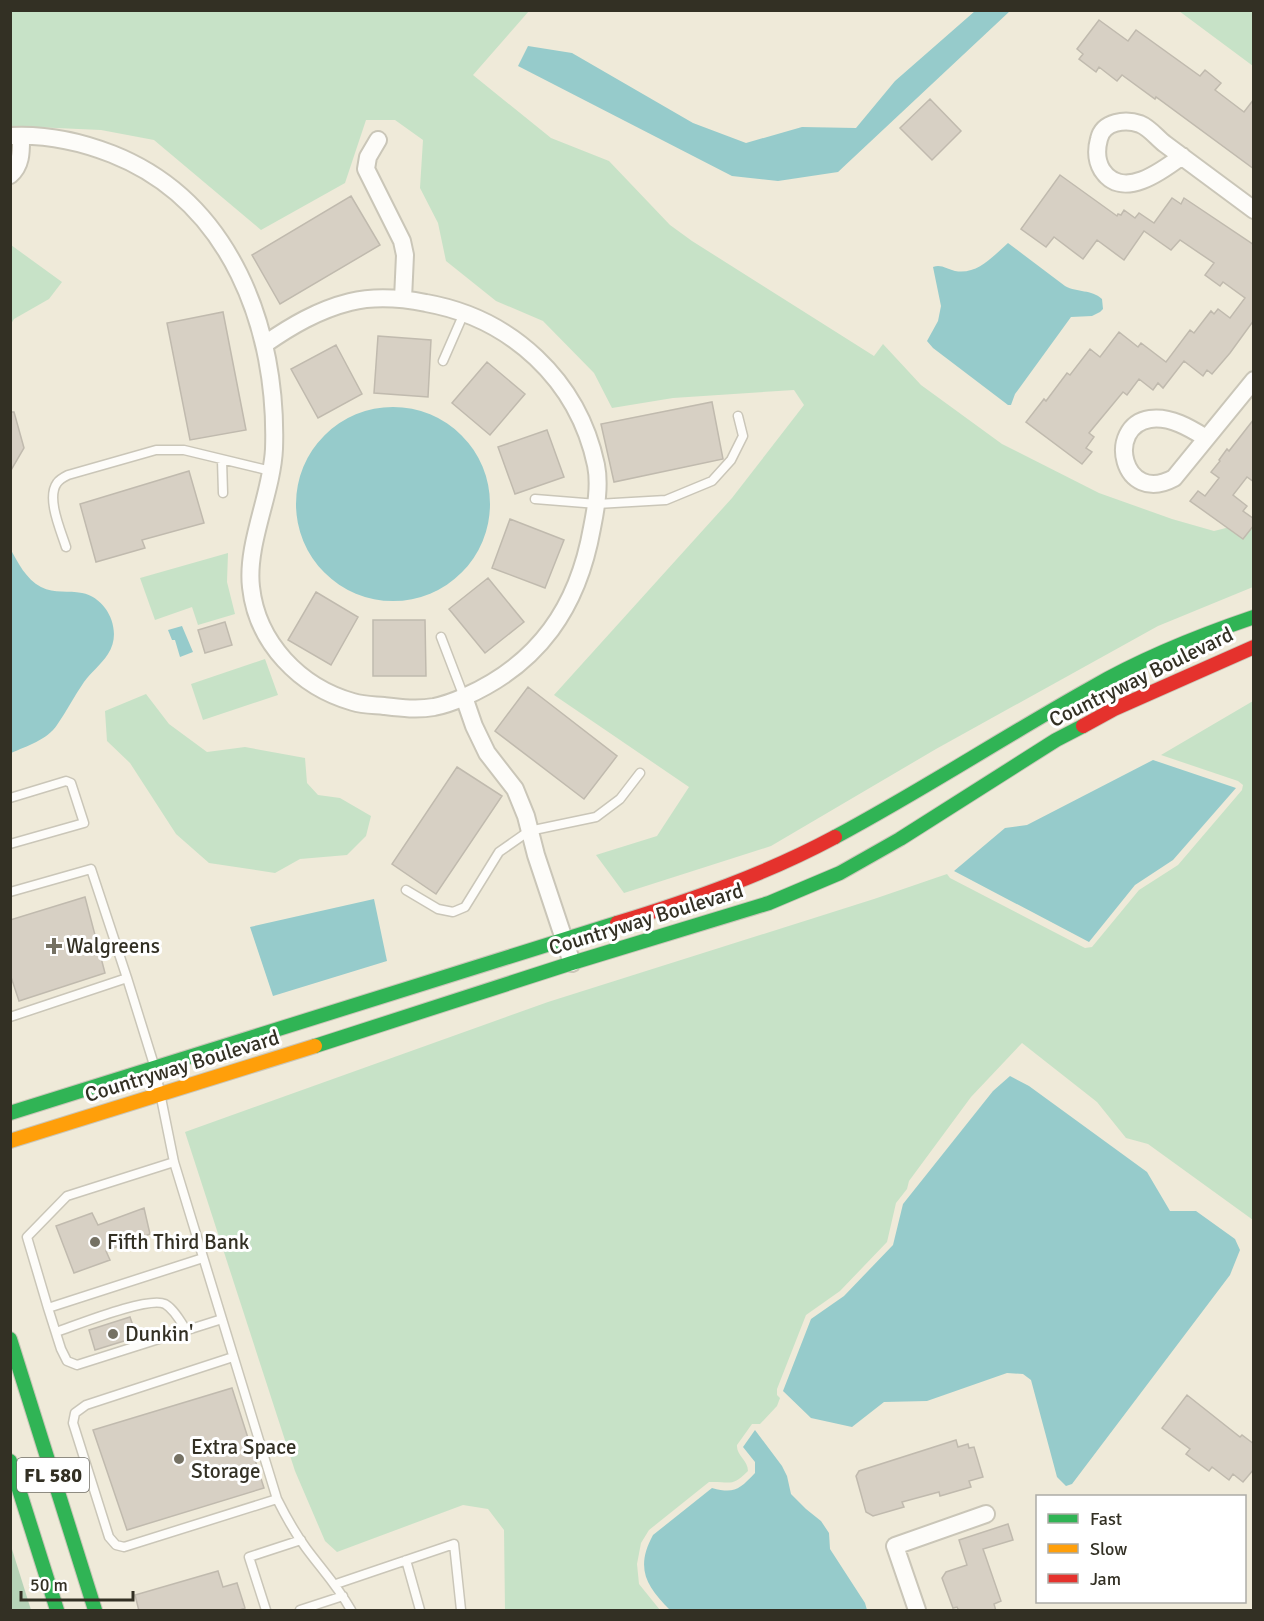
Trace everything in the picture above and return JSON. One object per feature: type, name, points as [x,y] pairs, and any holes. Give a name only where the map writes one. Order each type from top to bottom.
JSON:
[{"type":"street","points":[[1182,156],[1144,180],[1126,184],[1116,182],[1105,173],[1098,162],[1099,136],[1112,124],[1124,120],[1143,125],[1254,210]]},
{"type":"street","points":[[10,175],[20,162],[16,136],[65,139],[89,145],[124,159],[156,176],[184,198],[211,227],[235,266],[265,344],[272,378],[274,416],[274,452],[253,552],[250,585],[254,609],[269,643],[287,663],[313,686],[354,702],[413,709],[436,706],[464,697],[487,687],[515,668],[540,644],[561,616],[580,580],[597,504],[596,467],[585,427],[569,398],[542,363],[519,341],[484,320],[448,307],[403,299],[386,298],[350,302],[317,313],[291,326],[265,344]]},
{"type":"street","points":[[378,140],[368,157],[366,169],[402,241],[405,255],[403,299]]},
{"type":"street","points":[[1206,438],[1177,423],[1152,419],[1144,421],[1131,430],[1126,442],[1123,456],[1126,467],[1144,482],[1156,485],[1165,483],[1179,474],[1254,380]]},
{"type":"street","name":"Countryway Boulevard","points":[[10,1141],[769,903],[840,873],[900,839],[1092,687],[1199,636],[1254,617]]},
{"type":"street","name":"Countryway Boulevard","points":[[10,1113],[730,885],[805,853],[884,811],[1009,753],[1056,740],[1114,709],[1254,647]]},
{"type":"street","points":[[464,697],[486,753],[515,789],[572,963]]},
{"type":"street","name":"FL 580","points":[[10,1340],[95,1611]]},
{"type":"street","name":"FL 580","points":[[10,1461],[57,1611]]},
{"type":"street","points":[[917,1611],[895,1546],[986,1514]]},
{"type":"lane","points":[[443,361],[464,313]]},
{"type":"lane","points":[[535,499],[597,504],[666,500],[712,481],[732,460],[743,436],[738,416]]},
{"type":"lane","points":[[66,547],[52,501],[58,482],[68,475],[156,450],[184,450],[271,471]]},
{"type":"lane","points":[[222,460],[224,493]]},
{"type":"lane","points":[[441,637],[464,697]]},
{"type":"lane","points":[[406,891],[438,909],[453,912],[465,907],[499,852],[529,831],[597,817],[620,798],[640,773]]},
{"type":"lane","points":[[10,844],[84,823],[71,783],[66,781],[15,797],[11,788]]},
{"type":"lane","points":[[10,892],[91,868],[155,1068],[174,1162],[277,1499],[289,1522],[336,1584],[351,1611]]},
{"type":"lane","points":[[10,1017],[127,978]]},
{"type":"lane","points":[[174,1162],[67,1196],[27,1237],[48,1308],[67,1361],[78,1365],[222,1319]]},
{"type":"lane","points":[[48,1308],[203,1258]]},
{"type":"lane","points":[[56,1332],[142,1304],[158,1302],[168,1305],[186,1330]]},
{"type":"lane","points":[[233,1357],[86,1405],[75,1413],[73,1424],[109,1537],[116,1545],[124,1547],[277,1499]]},
{"type":"lane","points":[[266,1611],[249,1557],[301,1540]]},
{"type":"lane","points":[[336,1584],[454,1544],[461,1611]]},
{"type":"lane","points":[[406,1560],[420,1611]]},
{"type":"lane","points":[[300,1611],[343,1596]]},
{"type":"green space","points":[[11,11],[529,11],[473,75],[551,138],[609,161],[670,225],[874,356],[883,344],[921,385],[1002,444],[1099,493],[1172,519],[1214,531],[1238,525],[1253,518],[1253,587],[1158,626],[936,749],[771,846],[624,893],[596,855],[657,836],[689,787],[554,695],[732,498],[804,405],[794,390],[673,398],[612,408],[594,373],[543,321],[496,301],[446,261],[438,223],[420,188],[423,140],[395,120],[366,120],[345,183],[261,230],[154,140],[101,130],[11,126]]},
{"type":"green space","points":[[1179,11],[1253,11],[1253,66]]},
{"type":"green space","points":[[11,245],[62,282],[49,299],[14,319],[11,324]]},
{"type":"green space","points":[[228,553],[227,582],[235,614],[198,625],[192,607],[155,620],[140,578]]},
{"type":"green space","points":[[265,659],[278,695],[203,720],[191,684]]},
{"type":"green space","points":[[146,694],[169,724],[207,752],[245,747],[305,758],[307,783],[318,795],[340,798],[371,816],[366,836],[347,855],[300,859],[275,873],[209,863],[176,834],[130,763],[107,741],[105,711]]},
{"type":"green space","points":[[1253,701],[1253,1220],[1148,1144],[1126,1138],[1097,1102],[1022,1043],[971,1097],[909,1181],[907,1189],[896,1203],[887,1242],[840,1291],[806,1315],[777,1389],[777,1395],[780,1398],[777,1406],[760,1424],[752,1424],[737,1445],[738,1452],[748,1471],[734,1482],[709,1482],[649,1530],[641,1543],[637,1564],[639,1584],[660,1610],[505,1610],[504,1530],[488,1509],[463,1505],[337,1552],[325,1541],[295,1471],[185,1132],[548,1002],[947,874],[950,878],[1085,948],[1092,947],[1139,890],[1178,865],[1242,790],[1243,785],[1238,781],[1161,755]]},
{"type":"green space","points":[[11,1546],[31,1610],[11,1610]]},
{"type":"water","points":[[975,11],[1010,11],[838,172],[778,181],[732,176],[518,66],[528,46],[572,53],[693,123],[746,143],[802,127],[856,128],[895,81]]},
{"type":"water","points":[[1008,243],[1065,286],[1098,296],[1102,299],[1103,309],[1092,316],[1071,317],[1015,394],[1011,405],[933,348],[927,341],[938,321],[941,306],[933,267],[941,266],[955,271],[971,270],[991,259]]},
{"type":"water","points":[[383,407],[403,407],[439,418],[462,435],[474,450],[483,467],[490,494],[490,514],[483,541],[474,558],[462,573],[447,585],[430,594],[403,601],[383,601],[347,590],[318,566],[307,550],[300,532],[296,514],[296,494],[307,458],[331,429],[347,418],[365,411]]},
{"type":"water","points":[[10,548],[19,565],[36,584],[51,590],[82,593],[99,602],[110,617],[114,636],[108,654],[84,682],[53,730],[36,742],[11,753]]},
{"type":"water","points":[[182,626],[193,652],[180,657],[175,640],[172,640],[168,630]]},
{"type":"water","points":[[1153,760],[1236,788],[1173,860],[1135,885],[1089,942],[954,871],[1005,828],[1027,825]]},
{"type":"water","points":[[374,899],[387,961],[273,996],[250,927]]},
{"type":"water","points":[[1010,1076],[1029,1086],[1147,1172],[1170,1211],[1196,1211],[1235,1239],[1240,1250],[1230,1275],[1072,1484],[1066,1486],[1057,1477],[1031,1380],[1023,1374],[1007,1373],[927,1401],[884,1402],[852,1427],[811,1418],[783,1391],[811,1319],[844,1296],[893,1245],[903,1204],[993,1091]]},
{"type":"water","points":[[755,1430],[782,1466],[791,1494],[821,1521],[829,1533],[830,1549],[865,1603],[867,1610],[670,1610],[649,1584],[644,1567],[653,1535],[712,1488],[726,1491],[736,1489],[755,1473],[755,1462],[743,1447]]},
{"type":"building","points":[[1099,20],[1128,41],[1136,30],[1200,76],[1205,70],[1221,83],[1215,90],[1244,112],[1254,99],[1254,169],[1156,97],[1155,99],[1122,75],[1117,81],[1099,67],[1096,72],[1079,59],[1083,54],[1077,49]]},
{"type":"building","points":[[930,99],[961,131],[932,160],[900,128]]},
{"type":"building","points":[[1060,175],[1117,216],[1121,215],[1124,210],[1135,218],[1139,213],[1154,223],[1172,198],[1181,204],[1184,198],[1254,245],[1254,320],[1230,353],[1212,374],[1207,370],[1203,376],[1184,361],[1163,388],[1158,383],[1153,390],[1139,379],[1127,395],[1123,392],[1089,433],[1094,437],[1086,448],[1092,452],[1082,464],[1026,422],[1044,399],[1046,401],[1067,373],[1070,375],[1090,349],[1100,357],[1119,332],[1138,347],[1141,343],[1166,362],[1190,330],[1194,333],[1211,311],[1214,314],[1218,309],[1230,318],[1245,298],[1223,282],[1220,286],[1205,275],[1214,263],[1180,240],[1171,250],[1144,231],[1124,260],[1097,240],[1083,259],[1054,237],[1046,247],[1021,229]]},
{"type":"building","points":[[351,196],[380,245],[280,304],[252,255]]},
{"type":"building","points":[[223,312],[246,430],[190,440],[167,323]]},
{"type":"building","points":[[378,336],[431,340],[428,397],[374,393]]},
{"type":"building","points":[[336,345],[362,394],[318,418],[291,369]]},
{"type":"building","points":[[487,362],[525,394],[490,435],[452,403]]},
{"type":"building","points":[[712,402],[723,459],[614,482],[601,424]]},
{"type":"building","points":[[10,412],[14,412],[24,448],[10,472]]},
{"type":"building","points":[[1254,419],[1254,482],[1247,477],[1233,495],[1247,506],[1243,511],[1254,519],[1254,525],[1243,539],[1190,501],[1198,491],[1205,496],[1219,478],[1211,472],[1227,449],[1229,451]]},
{"type":"building","points":[[547,430],[564,477],[515,494],[498,447]]},
{"type":"building","points":[[189,471],[204,523],[142,540],[145,548],[96,562],[80,504]]},
{"type":"building","points":[[510,519],[564,540],[545,588],[492,568]]},
{"type":"building","points":[[488,578],[524,622],[485,653],[449,609]]},
{"type":"building","points":[[316,592],[358,617],[331,665],[288,640]]},
{"type":"building","points":[[373,620],[425,620],[426,676],[373,676]]},
{"type":"building","points":[[225,622],[232,645],[205,653],[198,630]]},
{"type":"building","points":[[528,687],[617,756],[584,799],[495,731]]},
{"type":"building","points":[[457,767],[502,796],[436,894],[392,864]]},
{"type":"building","name":"Walgreens","points":[[85,897],[105,973],[19,1001],[10,974],[10,920]]},
{"type":"building","name":"Fifth Third Bank","points":[[144,1208],[150,1234],[106,1251],[110,1260],[74,1273],[56,1226],[92,1213],[98,1225]]},
{"type":"building","name":"Dunkin'","points":[[130,1317],[137,1337],[95,1350],[89,1330]]},
{"type":"building","name":"Extra Space Storage","points":[[232,1388],[264,1488],[127,1530],[93,1430]]},
{"type":"building","points":[[1187,1395],[1240,1437],[1242,1435],[1254,1444],[1254,1469],[1243,1482],[1233,1474],[1229,1480],[1212,1467],[1209,1471],[1186,1454],[1190,1449],[1162,1428]]},
{"type":"building","points":[[956,1440],[958,1447],[968,1444],[969,1448],[974,1447],[983,1477],[969,1481],[971,1487],[940,1496],[939,1492],[902,1502],[904,1507],[873,1516],[866,1512],[856,1476],[859,1471]]},
{"type":"building","points":[[1008,1524],[1013,1540],[983,1549],[1001,1601],[994,1604],[996,1611],[959,1611],[957,1607],[953,1608],[942,1578],[946,1572],[967,1565],[959,1540]]},
{"type":"building","points":[[218,1571],[223,1587],[237,1583],[245,1608],[237,1611],[139,1611],[135,1595]]},
{"type":"traffic: fast","points":[[835,837],[1111,677],[1171,648],[1254,617]]},
{"type":"traffic: fast","points":[[315,1046],[572,963],[769,903],[840,873],[900,839],[1056,740],[1083,726]]},
{"type":"traffic: fast","points":[[10,1113],[617,923]]},
{"type":"traffic: fast","points":[[10,1339],[95,1610]]},
{"type":"traffic: fast","points":[[10,1461],[57,1610]]},
{"type":"traffic: slow","points":[[10,1141],[315,1046]]},
{"type":"traffic: jam","points":[[1083,726],[1114,709],[1254,647]]},
{"type":"traffic: jam","points":[[617,923],[728,885],[782,863],[835,837]]},
{"type":"place","name":"Walgreens","points":[[54,946]]},
{"type":"place","name":"Fifth Third Bank","points":[[95,1242]]},
{"type":"place","name":"Dunkin'","points":[[113,1334]]},
{"type":"place","name":"Extra Space Storage","points":[[179,1459]]}]
